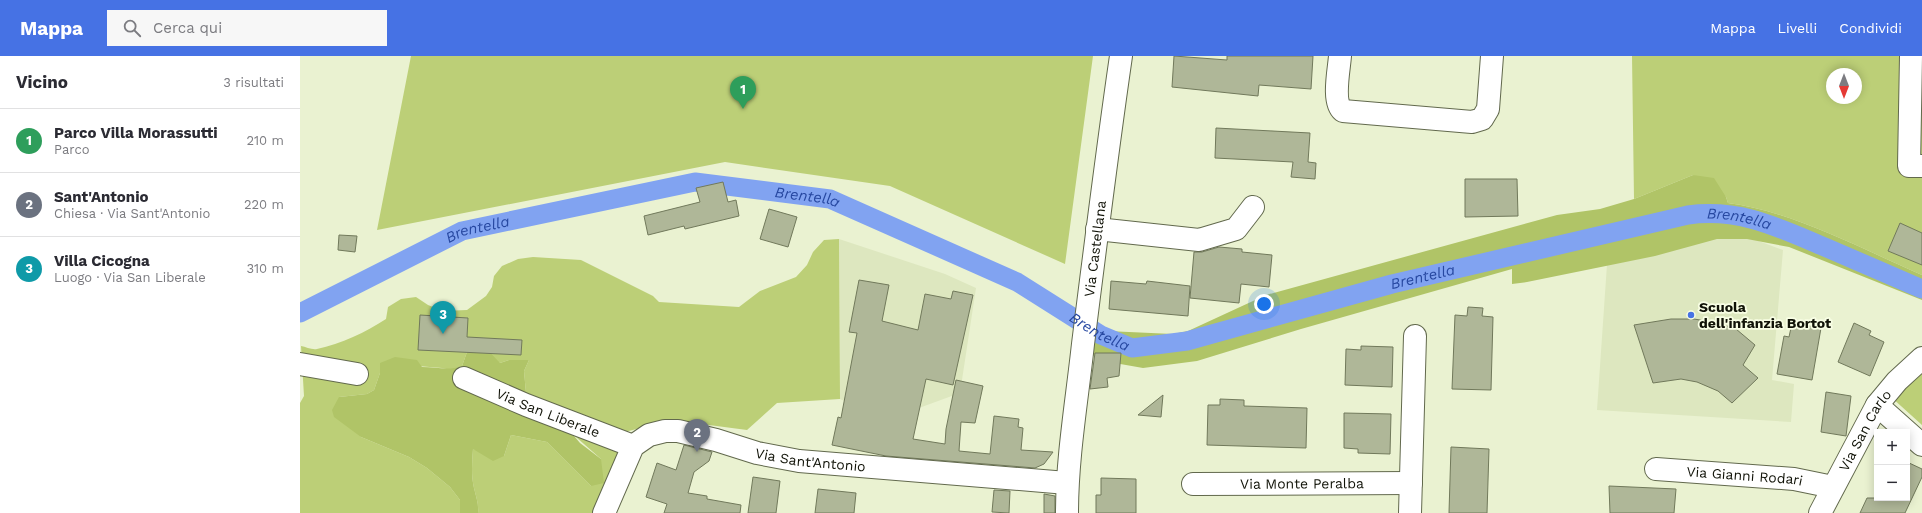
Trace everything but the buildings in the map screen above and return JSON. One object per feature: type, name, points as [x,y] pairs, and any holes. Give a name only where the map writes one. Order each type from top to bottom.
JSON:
[{"type":"street","name":"Via Castellana","points":[[1067,513],[1067,483],[1087,311],[1121,56]]},
{"type":"street","points":[[1340,56],[1336,99],[1337,104],[1343,111],[1472,122],[1482,119],[1488,108],[1492,56]]},
{"type":"street","points":[[1911,56],[1909,166],[1922,166]]},
{"type":"street","points":[[1097,229],[1199,240],[1236,229],[1252,207]]},
{"type":"street","points":[[1410,513],[1415,336]]},
{"type":"street","name":"Via San Carlo","points":[[1820,513],[1876,405],[1897,381],[1922,358]]},
{"type":"street","points":[[300,364],[357,374]]},
{"type":"street","name":"Via San Liberale","points":[[464,378],[526,406],[633,446]]},
{"type":"street","points":[[1876,405],[1922,445]]},
{"type":"street","name":"Via Sant'Antonio","points":[[633,446],[649,435],[665,431],[678,431],[716,440],[757,453],[799,462],[1067,483]]},
{"type":"street","points":[[604,513],[633,446]]},
{"type":"street","name":"Via Gianni Rodari","points":[[1656,469],[1794,479],[1833,487]]},
{"type":"street","name":"Via Monte Peralba","points":[[1193,484],[1411,483]]},
{"type":"shaded area","name":"Scuola dell'infanzia Bortot","points":[[1740,234],[1783,250],[1772,380],[1794,384],[1791,422],[1597,410],[1608,250]]},
{"type":"shaded area","points":[[839,239],[945,274],[976,288],[960,393],[886,420],[840,399]]},
{"type":"green space","points":[[411,56],[1093,56],[1065,264],[890,186],[725,162],[377,230]]},
{"type":"green space","points":[[1632,56],[1922,56],[1922,275],[1802,222],[1752,207],[1728,203],[1726,197],[1693,175],[1634,199]]},
{"type":"green space","points":[[1693,175],[1714,178],[1728,203],[1752,207],[1802,222],[1922,275],[1922,300],[1789,247],[1747,239],[1717,239],[1655,256],[1527,282],[1512,284],[1512,269],[1301,329],[1197,361],[1143,368],[1109,362],[1090,354],[1094,327],[1107,331],[1173,334],[1188,331],[1266,295],[1557,215],[1600,209],[1634,199]]},
{"type":"green space","points":[[839,239],[840,399],[777,403],[747,430],[671,420],[625,432],[596,513],[478,513],[478,504],[472,478],[473,449],[504,456],[511,435],[547,442],[591,486],[601,459],[526,393],[524,371],[529,360],[509,360],[500,363],[467,352],[462,366],[451,370],[380,363],[380,373],[374,390],[367,394],[339,397],[361,437],[409,457],[427,468],[450,487],[460,500],[460,513],[300,513],[300,403],[304,396],[301,346],[317,349],[353,337],[386,319],[388,307],[401,299],[416,297],[428,305],[443,311],[467,310],[486,296],[492,287],[494,276],[502,266],[518,259],[533,257],[581,260],[653,296],[659,302],[739,307],[760,291],[796,277],[807,265],[813,252],[824,240]]},
{"type":"green space","points":[[481,343],[500,363],[509,360],[529,360],[524,371],[526,393],[569,430],[580,443],[601,459],[604,483],[591,486],[547,442],[511,435],[504,456],[493,461],[473,449],[472,478],[478,504],[478,513],[460,513],[460,500],[450,487],[427,468],[409,457],[361,437],[334,417],[332,410],[339,397],[367,394],[374,390],[380,373],[380,363],[395,357],[417,360],[422,367],[448,369],[462,366],[467,352]]},
{"type":"green space","points":[[1922,366],[1922,425],[1891,397]]},
{"type":"waterway","name":"Brentella","points":[[300,313],[462,231],[695,182],[830,199],[1017,282],[1101,335],[1132,348],[1187,341],[1392,284],[1688,215],[1725,214],[1759,221],[1792,233],[1922,289]]},
{"type":"place","name":"Parco Villa Morassutti","points":[[743,109]]},
{"type":"place","name":"Scuola dell'infanzia Bortot","points":[[1691,315]]},
{"type":"place","name":"Villa Cicogna","points":[[443,334]]},
{"type":"place","name":"Sant'Antonio","points":[[697,452]]}]
